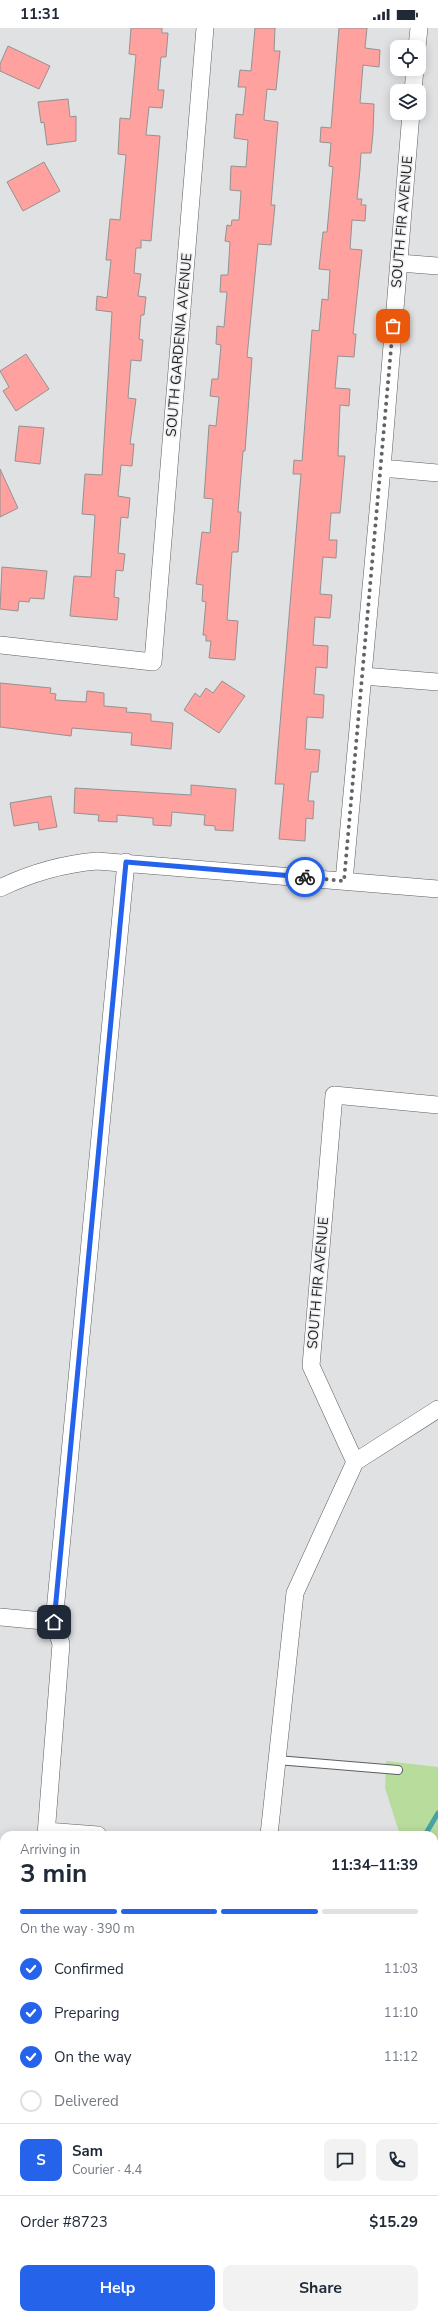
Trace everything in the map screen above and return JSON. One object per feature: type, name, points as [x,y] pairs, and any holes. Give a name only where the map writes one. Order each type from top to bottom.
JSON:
[{"type":"street","name":"SOUTH GARDENIA AVENUE","points":[[0,645],[153,662],[205,28]]},
{"type":"street","points":[[418,40],[419,28]]},
{"type":"street","name":"SOUTH FIR AVENUE","points":[[344,881],[382,468],[410,120]]},
{"type":"street","points":[[399,263],[438,266]]},
{"type":"street","points":[[382,468],[438,473]]},
{"type":"street","points":[[363,676],[438,682]]},
{"type":"street","points":[[0,888],[38,872],[75,863],[97,861],[126,862],[438,889]]},
{"type":"street","points":[[46,1831],[61,1644],[54,1622],[126,862]]},
{"type":"street","name":"SOUTH FIR AVENUE","points":[[356,1462],[311,1366],[334,1095],[438,1105]]},
{"type":"street","points":[[269,1831],[295,1593],[356,1462],[438,1409]]},
{"type":"street","points":[[0,1617],[54,1622]]},
{"type":"lane","points":[[277,1760],[398,1770]]},
{"type":"green space","points":[[386,1761],[438,1767],[438,1831],[399,1831],[385,1788]]},
{"type":"building","points":[[131,28],[162,28],[162,33],[168,33],[166,57],[161,57],[158,90],[164,90],[162,108],[149,107],[146,135],[160,136],[151,241],[141,240],[141,248],[136,248],[134,273],[141,274],[138,296],[146,297],[144,315],[141,315],[139,339],[143,340],[141,361],[131,360],[128,398],[136,399],[130,444],[134,444],[132,466],[121,465],[118,496],[130,498],[128,518],[121,517],[118,553],[125,554],[123,571],[116,570],[114,597],[119,598],[117,620],[70,616],[74,576],[91,577],[95,515],[82,514],[85,474],[102,475],[112,312],[96,310],[97,296],[107,298],[111,260],[106,260],[110,219],[120,220],[126,155],[118,154],[120,118],[130,119],[136,55],[129,54]]},
{"type":"building","points":[[255,28],[275,28],[274,51],[280,51],[276,90],[267,89],[264,120],[278,122],[271,205],[275,205],[271,245],[258,244],[247,357],[252,358],[245,451],[243,451],[238,512],[241,512],[238,552],[232,552],[227,620],[238,621],[235,660],[209,658],[211,641],[206,641],[206,635],[203,635],[206,602],[202,601],[203,585],[196,584],[202,532],[210,533],[213,499],[204,498],[209,425],[216,426],[219,397],[210,396],[212,379],[218,379],[221,345],[216,344],[217,326],[224,327],[227,292],[220,292],[221,275],[228,275],[230,242],[225,241],[227,225],[231,226],[232,220],[239,220],[241,191],[230,190],[231,166],[246,167],[248,140],[234,138],[236,114],[243,115],[246,87],[238,87],[240,70],[251,71]]},
{"type":"building","points":[[339,28],[367,28],[365,48],[380,50],[379,67],[363,65],[360,103],[374,104],[373,133],[371,153],[361,153],[357,199],[362,199],[361,205],[366,205],[365,221],[352,220],[350,249],[362,250],[353,334],[356,334],[354,357],[338,356],[335,388],[350,389],[349,406],[340,405],[338,456],[345,456],[340,513],[331,513],[329,540],[337,540],[336,558],[323,557],[320,594],[332,595],[330,618],[315,617],[313,645],[328,646],[327,668],[316,667],[314,694],[324,695],[323,718],[307,717],[305,749],[320,750],[318,772],[311,772],[308,801],[314,801],[313,819],[306,818],[305,841],[279,839],[284,784],[275,784],[301,474],[293,474],[294,460],[302,461],[312,330],[319,331],[322,299],[328,300],[330,270],[319,269],[323,232],[327,232],[333,167],[329,166],[331,143],[320,142],[321,127],[331,128]]},
{"type":"building","points":[[8,46],[50,66],[39,89],[0,71],[0,64]]},
{"type":"building","points":[[68,99],[70,117],[76,116],[76,141],[47,145],[44,122],[41,123],[38,102]]},
{"type":"building","points":[[44,162],[60,191],[23,211],[7,182]]},
{"type":"building","points":[[26,354],[49,389],[16,411],[3,391],[9,387],[0,371]]},
{"type":"building","points":[[19,426],[44,428],[40,464],[15,461]]},
{"type":"building","points":[[0,469],[18,508],[0,517]]},
{"type":"building","points":[[2,567],[47,571],[44,599],[30,598],[29,602],[19,601],[18,611],[0,609]]},
{"type":"building","points":[[222,681],[245,696],[219,733],[184,710],[195,693],[200,697],[206,688],[213,693]]},
{"type":"building","points":[[0,683],[51,688],[50,693],[56,694],[55,700],[86,702],[87,691],[104,693],[104,706],[127,708],[126,712],[151,714],[151,721],[173,723],[171,749],[131,745],[132,733],[72,728],[71,736],[0,727]]},
{"type":"building","points":[[191,785],[236,789],[233,831],[215,830],[215,826],[204,825],[205,815],[172,812],[171,826],[153,825],[153,818],[117,815],[117,822],[98,821],[99,815],[74,813],[75,788],[191,795]]},
{"type":"building","points":[[51,796],[57,827],[39,830],[38,822],[14,826],[10,803]]},
{"type":"waterway","points":[[427,1831],[438,1813]]},
{"type":"way so far","points":[[305,877],[344,881],[393,326]]},
{"type":"route","points":[[54,1622],[126,862],[305,877]]}]
